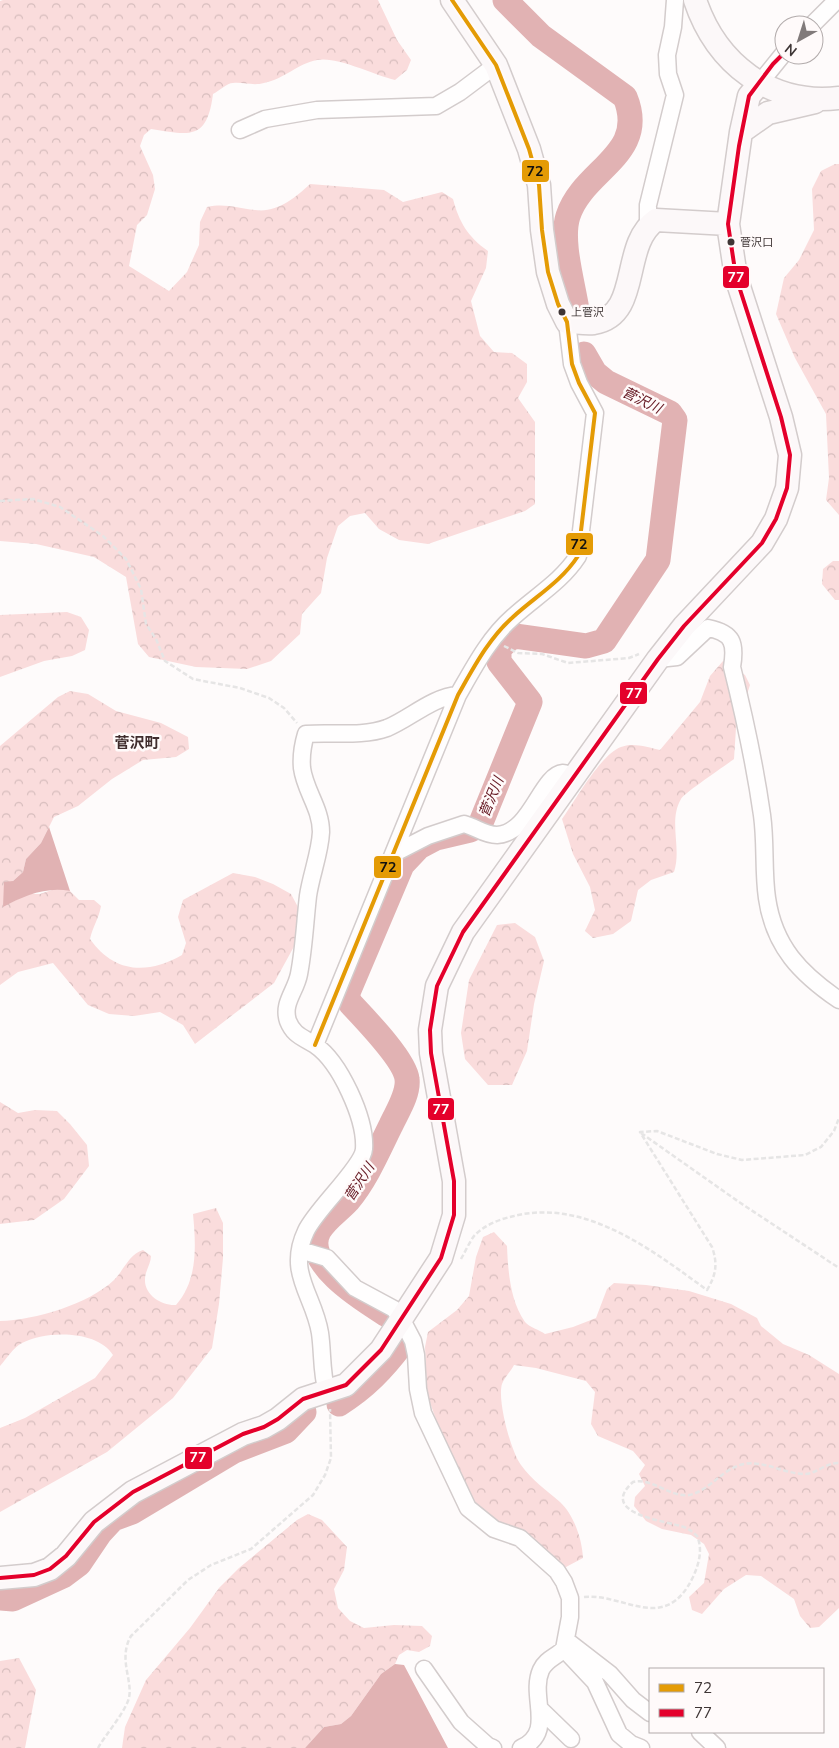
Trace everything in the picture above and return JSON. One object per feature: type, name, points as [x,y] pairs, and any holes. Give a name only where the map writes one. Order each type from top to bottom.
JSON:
[{"type":"street","points":[[315,1045],[458,695],[480,656],[512,617],[569,569],[578,556],[595,413],[579,383],[572,364],[567,322],[558,304],[548,272],[539,185],[529,149],[496,65],[452,0]]},
{"type":"street","points":[[648,226],[648,205],[676,95],[668,74],[667,55],[673,27],[675,0]]},
{"type":"street","points":[[695,0],[703,22],[719,48],[740,71],[772,90],[793,96],[833,98]]},
{"type":"street","points":[[822,15],[837,0]]},
{"type":"street","points":[[240,130],[265,119],[318,110],[436,106],[460,92],[496,65]]},
{"type":"street","points":[[0,1578],[34,1575],[50,1568],[66,1556],[94,1522],[133,1492],[227,1442],[278,1420],[303,1399],[327,1393],[346,1385],[381,1350],[441,1258],[454,1216],[454,1181],[431,1053],[430,1030],[437,986],[463,932],[574,776],[651,653],[684,626],[762,543],[776,519],[787,488],[790,456],[781,418],[736,277],[728,224],[741,132],[750,96],[774,65]]},
{"type":"street","points":[[741,132],[768,113],[833,98]]},
{"type":"street","points":[[567,322],[592,323],[614,314],[624,300],[638,240],[648,226],[656,220],[666,219],[728,224]]},
{"type":"street","points":[[651,653],[677,657],[708,628],[720,630],[729,636],[735,650],[732,667],[759,792],[764,830],[767,899],[774,923],[783,946],[796,966],[812,982],[839,1000]]},
{"type":"street","points":[[458,695],[446,696],[386,728],[370,732],[306,734],[302,768],[308,789],[318,809],[321,833],[308,896],[298,977],[287,1004],[287,1019],[293,1031],[300,1039],[315,1045],[327,1057],[349,1091],[356,1106],[363,1131],[364,1150],[359,1162],[313,1219],[305,1232],[313,1254],[355,1288],[394,1309],[402,1320],[416,1355],[418,1389],[423,1412],[468,1508],[494,1529],[520,1538],[546,1560],[564,1582],[570,1598],[570,1617],[565,1644],[546,1661],[541,1670],[538,1683],[539,1732],[534,1740],[521,1748]]},
{"type":"street","points":[[395,853],[428,836],[456,826],[474,828],[496,835],[509,832],[520,824],[554,777],[563,774],[574,776]]},
{"type":"street","points":[[313,1254],[299,1264],[301,1283],[313,1309],[320,1333],[321,1372],[327,1393]]},
{"type":"street","points":[[565,1644],[610,1674],[633,1700],[649,1712]]},
{"type":"street","points":[[565,1644],[583,1672],[594,1682],[619,1734],[631,1744],[641,1748]]},
{"type":"street","points":[[424,1669],[461,1722],[488,1746],[493,1748]]},
{"type":"street","points":[[540,1709],[571,1739]]},
{"type":"street","points":[[701,1733],[717,1748]]},
{"type":"path","points":[[0,501],[33,499],[60,507],[103,536],[126,559],[141,589],[146,624],[156,639],[165,661],[193,678],[240,688],[270,698],[284,708],[306,734]]},
{"type":"path","points":[[508,649],[518,653],[542,654],[568,664],[629,658],[639,654],[651,653]]},
{"type":"path","points":[[640,1132],[657,1131],[718,1154],[742,1160],[806,1155],[821,1147],[834,1131],[839,1118]]},
{"type":"path","points":[[458,1264],[474,1236],[487,1225],[533,1211],[560,1212],[588,1219],[625,1236],[665,1260],[707,1290],[716,1270],[716,1259],[712,1247],[640,1132]]},
{"type":"path","points":[[640,1132],[739,1202],[839,1268]]},
{"type":"path","points":[[98,1748],[128,1700],[125,1656],[126,1645],[131,1636],[188,1580],[211,1565],[251,1549],[313,1495],[325,1475],[331,1458],[331,1419],[327,1393]]},
{"type":"path","points":[[570,1598],[593,1596],[639,1608],[662,1606],[680,1598],[688,1588],[701,1554],[699,1541],[691,1531],[683,1527],[633,1513],[625,1504],[624,1496],[626,1489],[633,1482],[644,1483],[687,1496],[702,1490],[735,1467],[742,1465],[760,1464],[803,1474],[839,1463]]},
{"type":"green space","points":[[378,0],[397,40],[411,60],[407,70],[395,80],[345,63],[317,60],[304,64],[285,75],[264,83],[231,83],[213,94],[206,120],[201,127],[194,131],[176,133],[151,129],[144,135],[140,146],[153,175],[155,189],[147,215],[137,225],[129,266],[169,291],[187,272],[199,245],[200,222],[207,207],[225,206],[255,210],[271,209],[292,199],[310,184],[384,190],[403,202],[442,192],[453,199],[465,228],[488,251],[486,268],[471,301],[480,336],[494,352],[512,353],[527,364],[527,382],[518,398],[535,422],[535,504],[525,511],[428,544],[399,540],[379,529],[365,513],[350,516],[338,526],[327,558],[321,593],[302,614],[300,634],[271,661],[247,669],[196,667],[149,657],[138,644],[126,577],[94,557],[36,544],[0,541],[0,1]]},
{"type":"green space","points":[[839,164],[839,515],[826,500],[829,478],[826,414],[795,358],[776,314],[784,278],[799,260],[814,230],[812,189],[821,171]]},
{"type":"green space","points":[[833,561],[839,561],[839,600],[835,600],[822,584],[823,569]]},
{"type":"green space","points":[[67,612],[81,617],[89,630],[85,650],[72,656],[44,661],[0,677],[0,615]]},
{"type":"green space","points":[[723,661],[745,675],[750,685],[736,728],[734,759],[681,799],[677,807],[675,825],[677,854],[674,872],[651,880],[638,890],[631,921],[613,934],[593,938],[585,931],[595,910],[590,887],[573,854],[562,819],[597,768],[613,751],[630,745],[660,750],[700,702],[710,676]]},
{"type":"green space","points":[[70,691],[88,694],[116,711],[161,723],[188,737],[189,749],[176,757],[143,760],[112,779],[78,806],[54,817],[41,843],[26,859],[23,872],[13,881],[3,906],[29,894],[40,894],[58,888],[70,891],[79,900],[94,900],[101,906],[90,939],[110,959],[120,964],[144,968],[156,966],[182,955],[186,943],[178,917],[183,900],[233,873],[255,877],[273,884],[291,894],[299,909],[297,941],[274,983],[195,1044],[183,1025],[160,1012],[134,1016],[109,1014],[88,1005],[53,963],[18,972],[0,985],[0,746],[58,697]]},
{"type":"green space","points":[[515,923],[535,937],[544,961],[534,1004],[527,1051],[512,1085],[488,1085],[465,1059],[461,1033],[469,980],[497,925]]},
{"type":"green space","points":[[0,1102],[18,1113],[35,1110],[57,1111],[87,1145],[89,1166],[64,1199],[34,1220],[0,1224]]},
{"type":"green space","points":[[216,1208],[223,1223],[223,1258],[219,1304],[212,1348],[173,1398],[107,1452],[0,1512],[0,1428],[25,1418],[95,1378],[113,1355],[106,1347],[96,1341],[84,1337],[57,1334],[22,1343],[13,1350],[0,1366],[0,1321],[45,1314],[91,1296],[114,1280],[130,1259],[143,1250],[151,1256],[145,1276],[147,1290],[165,1304],[176,1305],[183,1295],[192,1274],[195,1250],[193,1214]]},
{"type":"green space","points":[[494,1232],[507,1246],[511,1285],[520,1314],[527,1324],[545,1334],[573,1327],[596,1318],[607,1289],[614,1283],[646,1285],[689,1291],[731,1304],[757,1318],[761,1326],[783,1344],[809,1355],[839,1374],[839,1608],[819,1627],[810,1628],[800,1616],[794,1599],[761,1576],[746,1575],[724,1589],[702,1614],[692,1610],[689,1597],[704,1583],[709,1554],[704,1544],[691,1535],[662,1529],[646,1521],[634,1506],[635,1497],[645,1486],[639,1474],[645,1465],[633,1451],[598,1436],[591,1424],[595,1392],[586,1381],[536,1368],[514,1365],[502,1384],[501,1392],[506,1426],[517,1458],[539,1485],[565,1507],[579,1535],[583,1558],[566,1567],[555,1565],[470,1500],[444,1442],[427,1394],[425,1347],[428,1332],[457,1310],[469,1296],[476,1257],[483,1237]]},
{"type":"green space","points":[[308,1514],[322,1520],[347,1547],[344,1570],[334,1589],[338,1608],[350,1621],[364,1628],[394,1625],[422,1626],[432,1636],[430,1646],[419,1652],[407,1650],[399,1655],[395,1664],[381,1674],[351,1716],[341,1724],[324,1727],[305,1748],[122,1748],[125,1727],[146,1680],[190,1628],[219,1588],[239,1568],[297,1520]]},
{"type":"green space","points":[[19,1658],[36,1690],[25,1748],[0,1748],[0,1661]]},
{"type":"shaded area","points":[[49,827],[70,891],[53,890],[35,893],[3,907],[4,882],[13,881],[23,872],[26,859],[41,843]]},
{"type":"shaded area","points":[[395,1664],[404,1665],[448,1748],[305,1748],[324,1727],[341,1724],[351,1716],[381,1674]]},
{"type":"waterway","name":"菅沢川","points":[[505,0],[541,36],[625,97],[630,117],[628,133],[621,148],[576,200],[568,216],[565,237],[566,250],[577,310]]},
{"type":"waterway","name":"菅沢川","points":[[387,1315],[338,1280],[319,1256],[316,1243],[322,1226],[348,1201],[367,1174],[402,1103],[407,1085],[405,1071],[399,1061],[351,1004],[347,997],[349,990],[402,865],[419,847],[436,838],[470,830],[480,825],[530,702],[499,662],[499,649],[515,636],[586,646],[604,641],[658,560],[675,420],[670,413],[606,382],[595,373],[584,354]]},
{"type":"waterway","name":"菅沢川","points":[[339,1404],[373,1377],[402,1344]]},
{"type":"waterway","name":"菅沢川","points":[[0,1598],[13,1599],[63,1576],[79,1564],[100,1533],[113,1519],[132,1512],[234,1451],[286,1431],[304,1412]]},
{"type":"transit line","name":"72","points":[[315,1045],[458,695],[482,653],[504,625],[564,574],[578,556],[595,413],[579,383],[572,364],[567,322],[558,304],[548,272],[542,230],[539,185],[529,149],[496,65],[452,0]]},
{"type":"transit line","name":"77","points":[[0,1578],[34,1575],[50,1569],[66,1556],[94,1522],[133,1492],[243,1434],[264,1427],[278,1419],[303,1399],[346,1385],[381,1350],[441,1258],[454,1215],[454,1181],[431,1053],[430,1030],[437,986],[463,932],[658,659],[684,626],[762,543],[776,519],[787,488],[790,455],[781,417],[736,277],[728,224],[739,146],[749,96],[774,63]]},
{"type":"place","name":"菅沢口","points":[[731,242]]},
{"type":"place","name":"上菅沢","points":[[562,312]]},
{"type":"district","name":"菅沢町","points":[[137,742]]}]
